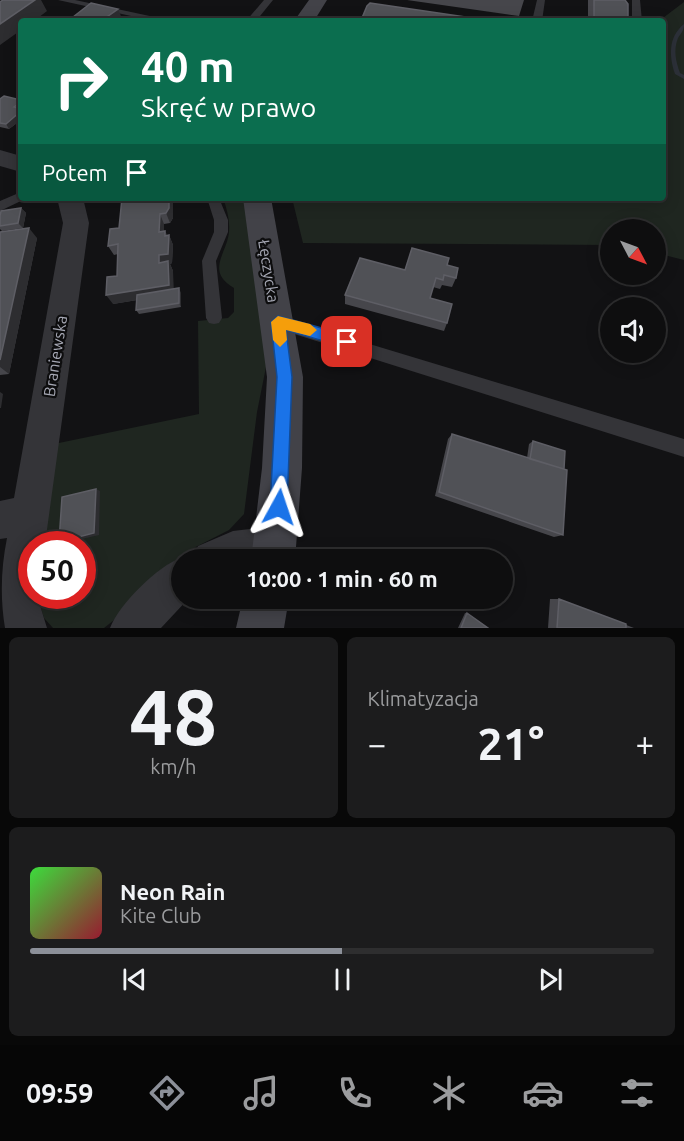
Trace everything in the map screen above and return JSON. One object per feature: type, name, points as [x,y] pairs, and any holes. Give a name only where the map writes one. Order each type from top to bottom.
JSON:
[{"type":"main road","points":[[306,18],[318,0]]},
{"type":"main road","name":"Łęczycka","points":[[258,201],[285,377],[285,419],[274,549]]},
{"type":"main road","points":[[260,628],[264,609]]},
{"type":"street","points":[[0,158],[18,163]]},
{"type":"street","name":"Braniewska","points":[[26,628],[18,602],[14,517],[76,223],[71,201]]},
{"type":"street","points":[[131,628],[171,588]]},
{"type":"lane","points":[[62,0],[153,18]]},
{"type":"lane","points":[[254,18],[269,0]]},
{"type":"lane","points":[[538,18],[541,0]]},
{"type":"lane","points":[[636,0],[637,18]]},
{"type":"lane","points":[[0,206],[18,197]]},
{"type":"lane","points":[[214,201],[221,220],[220,232],[209,261],[214,318]]},
{"type":"lane","points":[[278,322],[684,448]]},
{"type":"shaded area","points":[[684,2],[684,260],[666,256],[666,219],[600,219],[600,245],[303,243],[293,201],[666,201],[666,18],[663,18]]},
{"type":"shaded area","points":[[224,201],[246,201],[268,357],[257,412],[244,514],[229,530],[192,549],[171,549],[171,564],[156,575],[118,617],[104,628],[53,628],[44,618],[41,609],[96,609],[96,531],[41,531],[54,444],[199,414],[198,321],[228,318],[234,312],[234,288],[225,282],[219,269],[229,232]]},
{"type":"building","points":[[3,0],[35,0],[0,24],[0,2]]},
{"type":"building","points":[[594,0],[625,0],[628,4],[628,18],[594,18]]},
{"type":"building","points":[[91,3],[118,9],[105,18],[72,18]]},
{"type":"building","points":[[370,3],[472,18],[362,18]]},
{"type":"building","points":[[4,96],[18,99],[18,104],[14,107],[18,108],[18,114],[6,124],[0,123],[0,99]]},
{"type":"building","points":[[122,201],[169,201],[166,213],[160,214],[159,232],[165,231],[165,236],[169,235],[168,254],[159,255],[159,263],[168,261],[169,285],[106,295],[107,277],[117,276],[118,244],[108,246],[110,229],[119,228]]},
{"type":"building","points":[[21,208],[18,223],[0,226],[1,211]]},
{"type":"building","points":[[29,228],[0,360],[0,232]]},
{"type":"building","points":[[412,248],[449,258],[447,265],[458,268],[456,278],[444,275],[443,280],[436,278],[430,298],[452,304],[447,323],[345,295],[360,258],[405,270]]},
{"type":"building","points":[[179,288],[179,303],[136,310],[137,295]]},
{"type":"building","points":[[452,434],[567,470],[563,535],[439,492]]},
{"type":"building","points":[[533,441],[565,451],[564,469],[530,459]]},
{"type":"building","points":[[96,489],[94,531],[60,531],[62,497]]},
{"type":"building","points":[[559,599],[626,624],[626,628],[557,628]]},
{"type":"building","points":[[467,613],[488,628],[461,628]]},
{"type":"waterway","points":[[684,26],[676,37],[673,49],[678,74],[684,77]]},
{"type":"slow traffic","points":[[280,340],[278,322],[310,330]]},
{"type":"route","points":[[279,507],[285,419],[285,377],[278,322],[347,342]]}]
